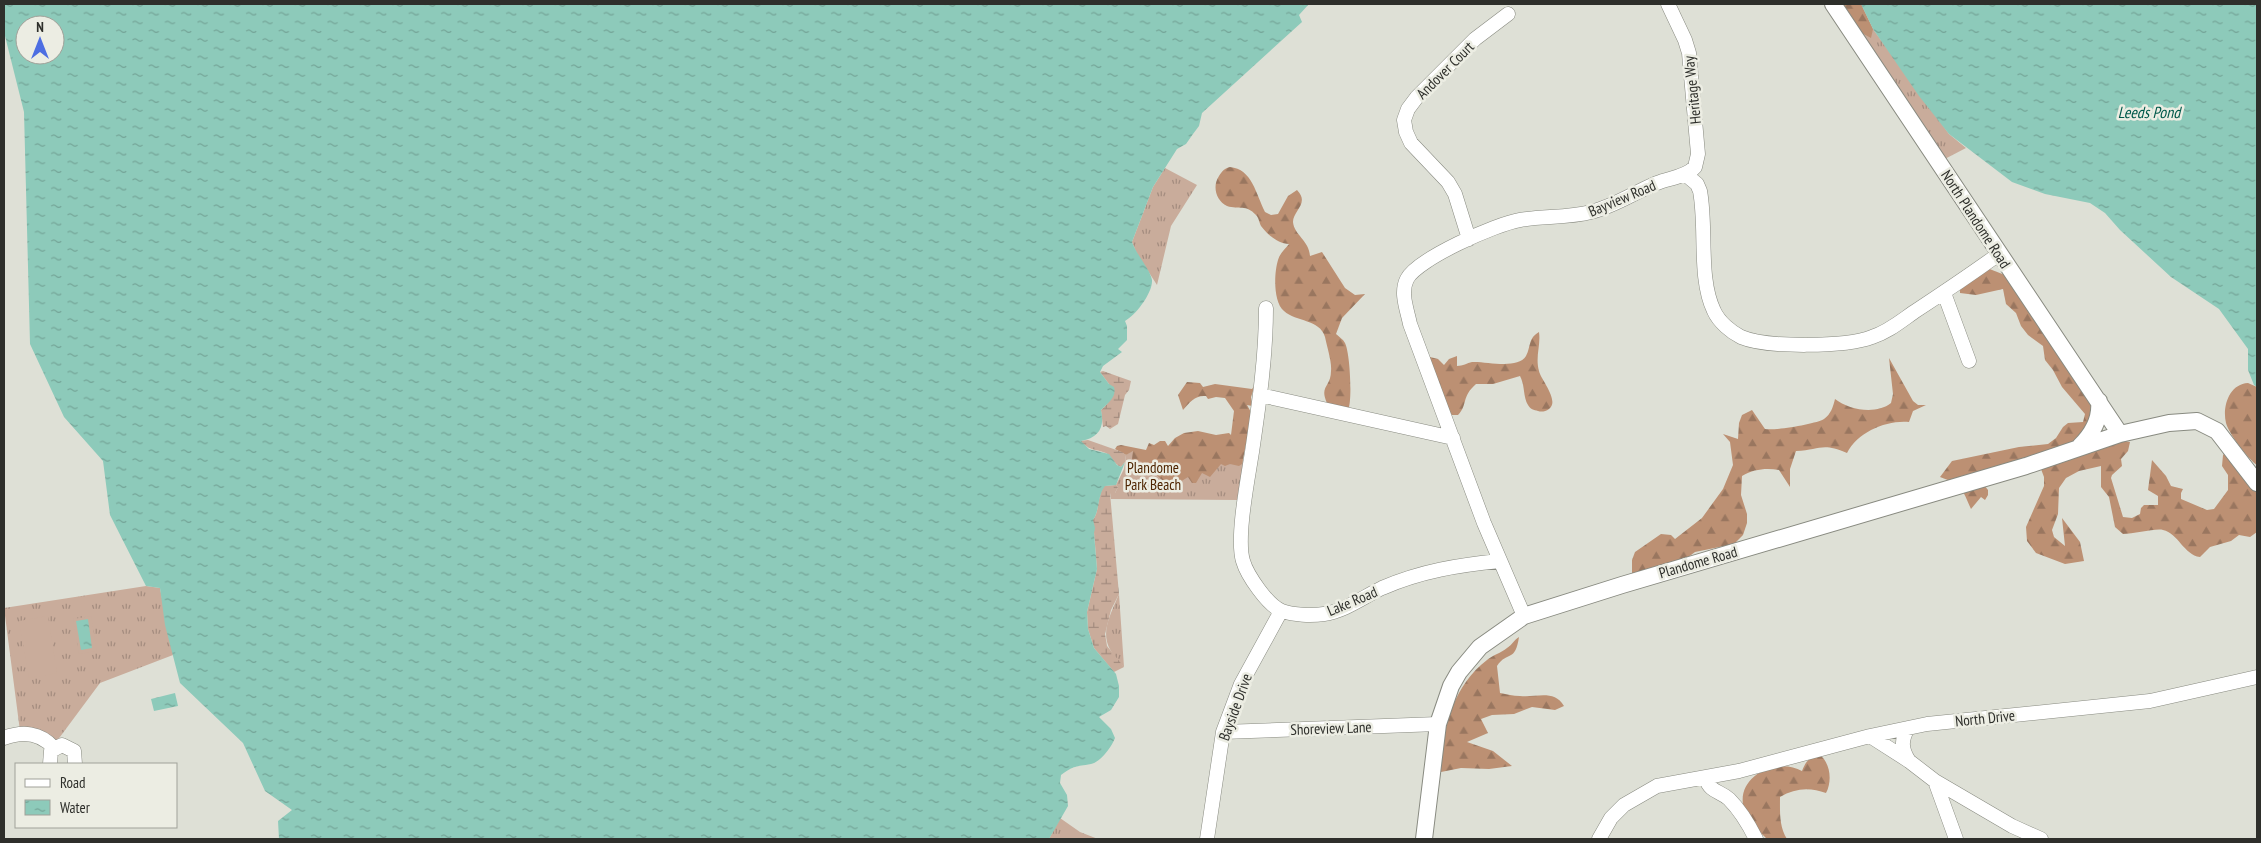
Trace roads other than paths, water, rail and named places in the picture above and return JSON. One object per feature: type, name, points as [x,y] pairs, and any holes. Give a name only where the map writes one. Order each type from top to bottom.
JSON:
[{"type":"main road","name":"North Plandome Road","points":[[1833,4],[2120,434]]},
{"type":"main road","points":[[2080,446],[2089,436],[2096,423],[2099,401]]},
{"type":"main road","name":"Plandome Road","points":[[1424,839],[1438,724],[1451,686],[1470,658],[1493,636],[1524,616],[1622,585],[2026,466],[2080,446],[2120,434],[2174,422],[2194,421],[2203,423],[2217,431],[2257,483]]},
{"type":"street","name":"Heritage Way","points":[[1668,4],[1685,40],[1691,69],[1698,158],[1695,167],[1685,174]]},
{"type":"street","name":"Andover Court","points":[[1469,239],[1455,194],[1448,182],[1411,143],[1406,132],[1404,120],[1408,109],[1417,97],[1475,38],[1508,14]]},
{"type":"street","name":"Bayview Road","points":[[1524,616],[1500,561],[1410,324],[1403,291],[1407,279],[1415,268],[1425,261],[1469,239],[1516,220],[1594,212],[1656,183],[1685,174]]},
{"type":"street","points":[[1685,174],[1696,184],[1700,192],[1707,280],[1715,312],[1722,322],[1740,336],[1754,341],[1776,344],[1860,341],[1883,332],[1944,293],[1999,254]]},
{"type":"street","points":[[1944,293],[1970,361]]},
{"type":"street","points":[[1266,308],[1265,348],[1245,499],[1242,553],[1252,580],[1268,600],[1281,611]]},
{"type":"street","points":[[1260,395],[1453,438]]},
{"type":"street","name":"Lake Road","points":[[1281,611],[1306,615],[1336,612],[1382,588],[1419,574],[1460,565],[1500,561]]},
{"type":"street","name":"Bayside Drive","points":[[1207,839],[1223,732],[1241,684],[1281,611]]},
{"type":"street","name":"North Drive","points":[[1599,839],[1611,818],[1624,805],[1641,793],[1657,786],[1717,776],[1870,736],[1927,724],[2150,701],[2257,677]]},
{"type":"street","name":"Shoreview Lane","points":[[1223,732],[1438,724]]},
{"type":"street","points":[[1908,728],[1903,737],[1902,746],[1909,761]]},
{"type":"street","points":[[4,738],[15,734],[34,734],[54,748]]},
{"type":"street","points":[[1870,736],[1935,780],[2012,826],[2041,839]]},
{"type":"street","points":[[50,763],[49,756],[54,748],[62,745],[71,748],[76,755],[75,763]]},
{"type":"street","points":[[1728,798],[1708,785],[1717,776],[1728,798],[1756,839]]},
{"type":"street","points":[[1935,780],[1956,839]]},
{"type":"water","points":[[4,4],[1309,4],[1299,15],[1302,22],[1202,113],[1199,126],[1186,144],[1177,149],[1153,187],[1132,242],[1151,276],[1152,285],[1143,304],[1125,321],[1127,340],[1118,349],[1122,352],[1103,366],[1100,372],[1109,384],[1114,387],[1115,391],[1111,400],[1101,410],[1102,422],[1099,431],[1087,440],[1081,441],[1089,449],[1109,454],[1117,465],[1121,467],[1125,462],[1116,485],[1105,486],[1102,490],[1097,512],[1093,520],[1097,569],[1087,612],[1088,629],[1094,648],[1116,674],[1119,686],[1119,697],[1111,710],[1099,717],[1111,729],[1115,738],[1109,749],[1095,763],[1072,768],[1061,775],[1060,783],[1067,795],[1068,806],[1049,839],[279,839],[278,821],[292,810],[265,791],[243,743],[180,683],[165,625],[160,588],[146,586],[110,515],[103,461],[64,417],[30,344],[24,112],[4,32]]},
{"type":"water","name":"Leeds Pond","points":[[1861,4],[2257,4],[2257,387],[2254,385],[2248,370],[2248,349],[2219,309],[2171,277],[2120,230],[2105,213],[2090,203],[2045,194],[2012,182],[1949,134],[1919,96],[1873,29]]},
{"type":"water","points":[[88,619],[92,648],[81,650],[76,621]]},
{"type":"water","points":[[175,693],[178,706],[154,711],[151,699]]},
{"type":"park label","name":"Plandome Park Beach","points":[[1153,476]]}]
